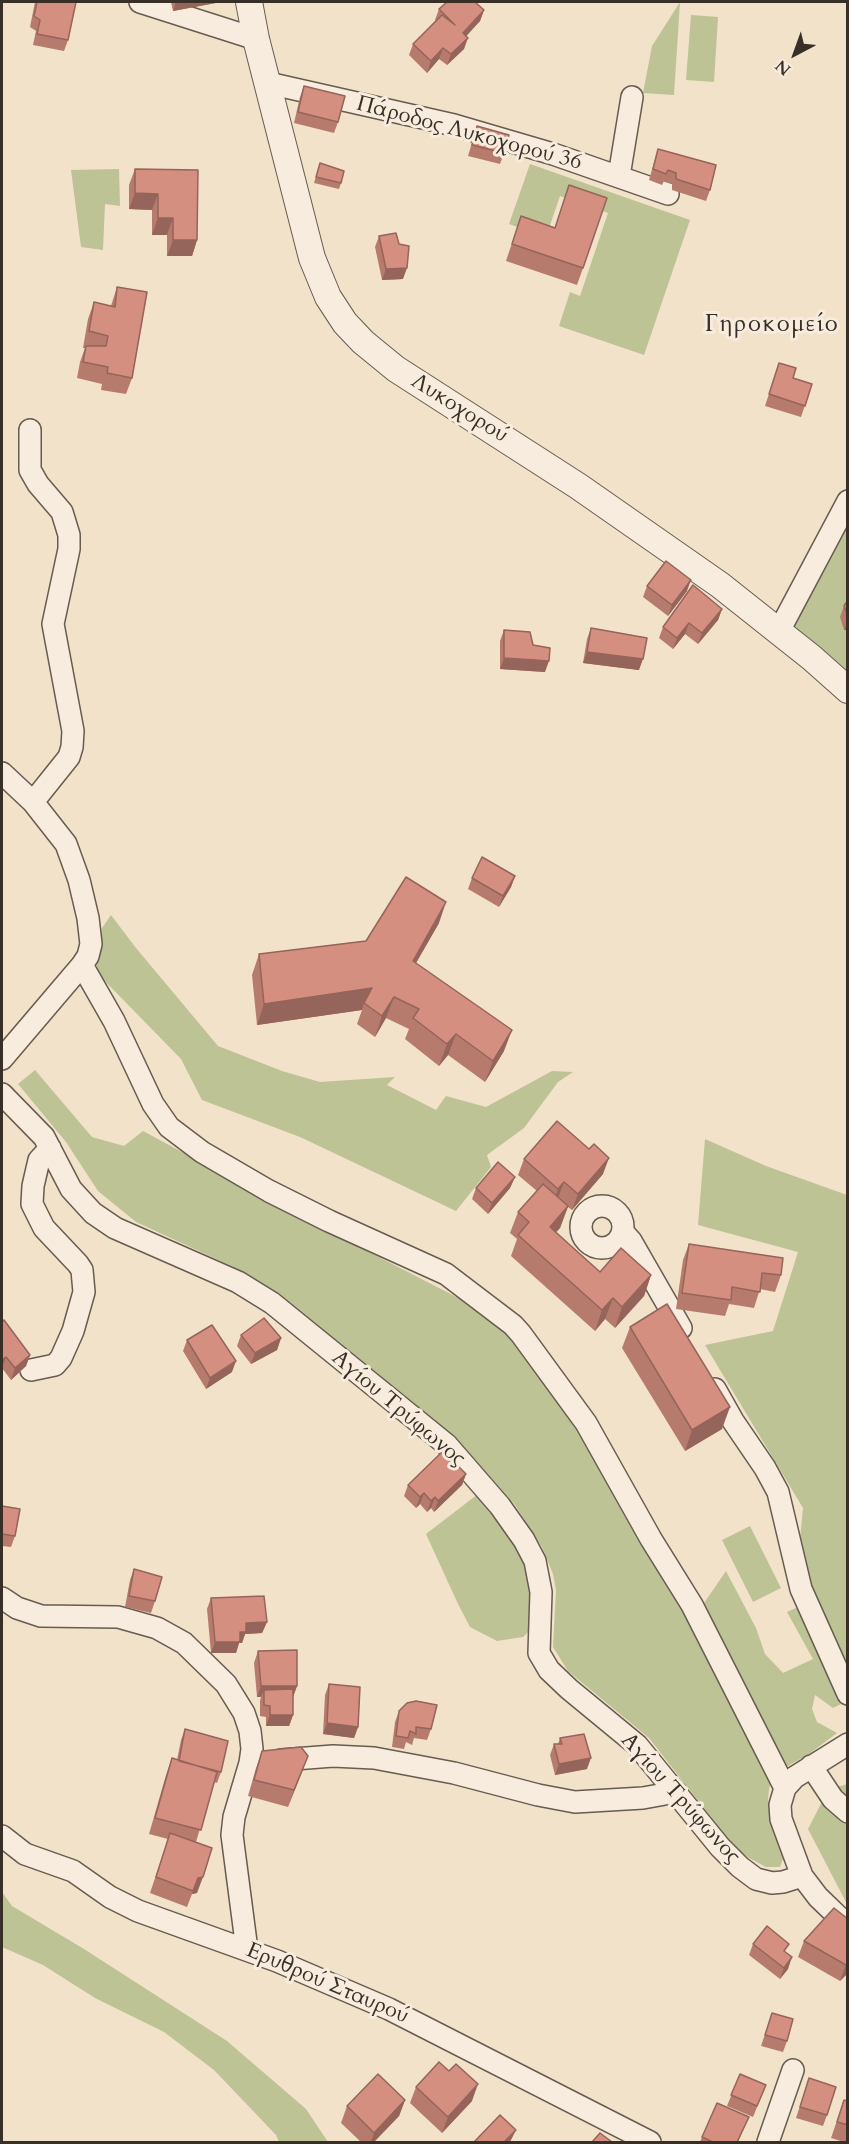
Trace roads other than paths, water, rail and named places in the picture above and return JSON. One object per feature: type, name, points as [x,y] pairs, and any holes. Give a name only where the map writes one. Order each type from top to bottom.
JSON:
[{"type":"street","points":[[140,2],[256,39]]},
{"type":"street","name":"Λυκοχορού","points":[[249,2],[256,39],[315,265],[336,311],[357,336],[403,374],[638,526],[720,585],[779,631],[848,690]]},
{"type":"street","name":"Πάροδος Λυκοχορού 36","points":[[268,83],[454,125],[553,154],[668,194]]},
{"type":"street","points":[[619,176],[632,97]]},
{"type":"street","points":[[30,430],[30,470],[38,484],[62,512],[69,535],[69,549],[53,624],[73,731],[69,757],[33,801]]},
{"type":"street","points":[[779,631],[848,501]]},
{"type":"street","points":[[2,773],[33,801],[66,844],[80,880],[91,944],[88,956],[82,965],[2,1059]]},
{"type":"street","points":[[82,965],[114,1021],[153,1104],[169,1127],[202,1152],[269,1191],[329,1221],[447,1274],[513,1325],[521,1334],[586,1423],[651,1539],[692,1605],[785,1788]]},
{"type":"street","name":"Αγίου Τρύφωνος","points":[[2,1094],[35,1127],[50,1148],[71,1188],[93,1213],[115,1228],[238,1282],[272,1303],[420,1421],[457,1455],[509,1518],[535,1561],[541,1592],[538,1646],[544,1663],[568,1689],[637,1745],[726,1853],[752,1876],[772,1883],[802,1876]]},
{"type":"street","points":[[31,1370],[54,1365],[61,1358],[69,1344],[84,1292],[82,1270],[44,1228],[32,1204],[33,1186],[39,1160],[50,1148]]},
{"type":"street","points":[[623,1232],[631,1241],[693,1350]]},
{"type":"street","points":[[704,1370],[778,1492],[801,1589],[848,1694]]},
{"type":"street","points":[[2,1598],[24,1611],[41,1616],[118,1617],[157,1628],[177,1637],[195,1651],[218,1675],[240,1706],[250,1731],[252,1749],[237,1805],[232,1835],[247,1950]]},
{"type":"street","points":[[848,1744],[795,1777],[785,1788],[780,1805],[781,1819],[802,1876],[818,1897],[848,1926]]},
{"type":"street","points":[[250,1763],[333,1756],[374,1758],[454,1773],[538,1795],[575,1802],[643,1798],[676,1792]]},
{"type":"street","points":[[811,1766],[833,1798],[848,1812]]},
{"type":"street","name":"Ερυθρού Σταυρού","points":[[2,1836],[26,1854],[73,1871],[110,1897],[138,1911],[316,1977],[426,2027],[650,2142]]},
{"type":"street","points":[[768,2142],[793,2070]]},
{"type":"district","name":"Γηροκομείο","points":[[772,325]]}]
